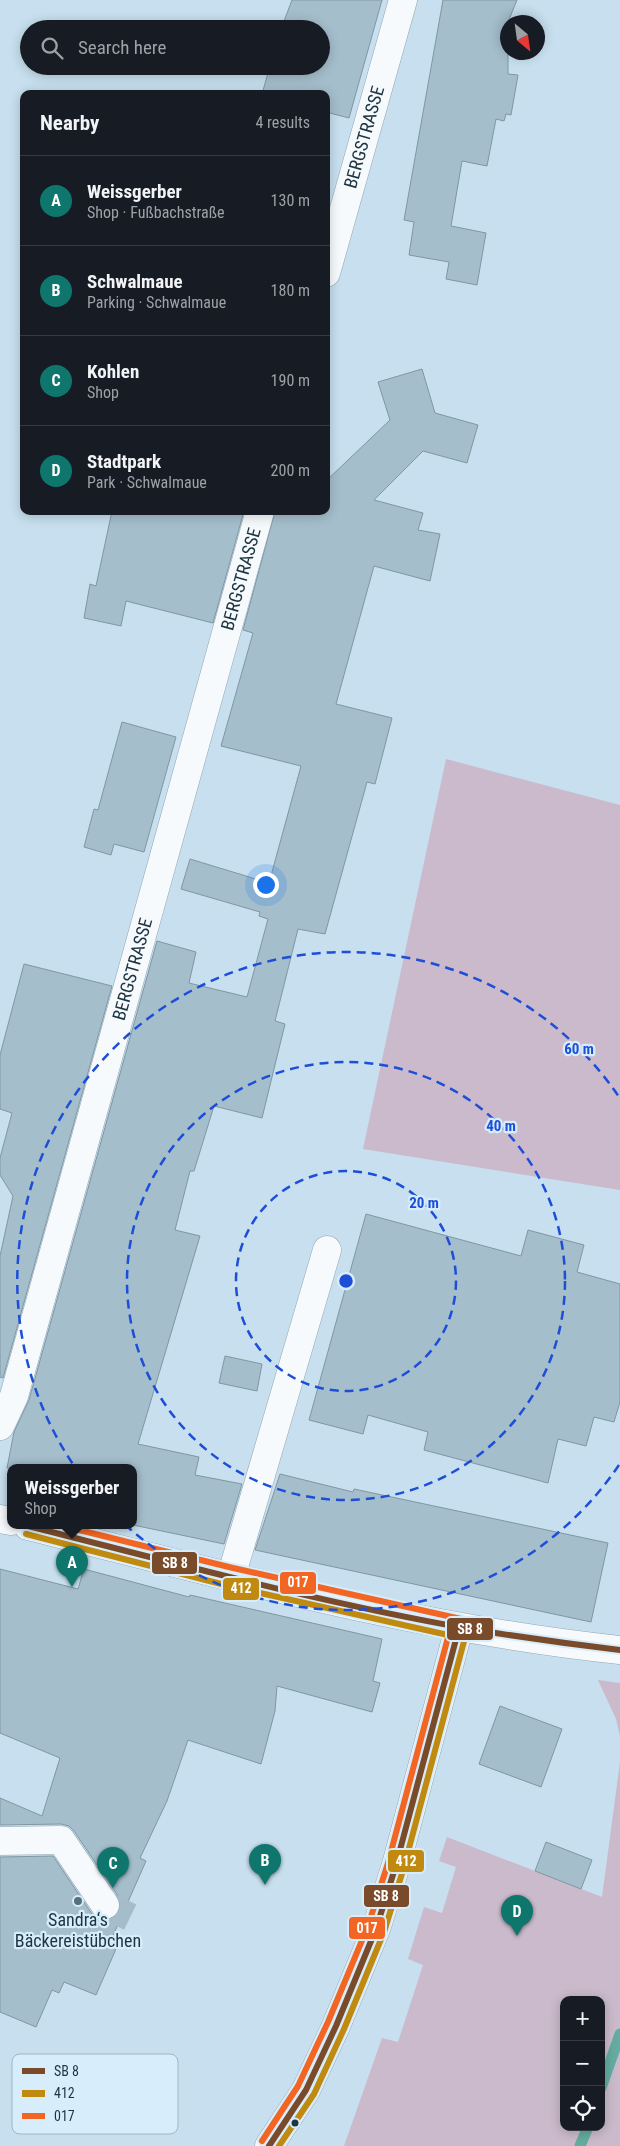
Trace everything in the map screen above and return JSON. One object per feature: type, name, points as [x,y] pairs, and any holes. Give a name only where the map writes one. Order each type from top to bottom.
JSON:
[{"type":"street","name":"BERGSTRASSE","points":[[330,259],[402,0]]},
{"type":"street","name":"BERGSTRASSE","points":[[0,1426],[14,1396],[259,515]]},
{"type":"street","points":[[232,1578],[300,1315],[327,1250]]},
{"type":"street","points":[[40,1529],[232,1578],[459,1628],[620,1650]]},
{"type":"street","points":[[269,2146],[306,2090],[336,2026],[376,1930],[396,1865],[459,1628]]},
{"type":"street","points":[[0,1841],[61,1840],[105,1904]]},
{"type":"shaded area","points":[[446,759],[620,805],[620,1190],[363,1149]]},
{"type":"shaded area","points":[[598,1680],[620,1683],[620,1736],[616,1719]]},
{"type":"shaded area","points":[[620,1762],[620,2146],[344,2146],[382,2038],[398,2042],[423,1965],[408,1959],[424,1907],[442,1913],[456,1867],[439,1861],[447,1837],[602,1897]]},
{"type":"building","points":[[292,0],[382,0],[349,118],[330,113],[330,90],[263,90],[267,75],[330,75],[330,20],[284,20]]},
{"type":"building","points":[[443,0],[517,0],[511,15],[500,15],[500,60],[508,60],[508,74],[518,75],[511,115],[506,114],[504,121],[496,119],[487,166],[462,161],[451,226],[486,233],[477,285],[446,279],[449,262],[409,255],[414,222],[404,220]]},
{"type":"building","points":[[422,369],[435,413],[478,425],[467,463],[423,451],[374,500],[423,513],[418,530],[440,534],[430,581],[374,566],[336,704],[392,718],[375,784],[367,782],[325,934],[298,929],[275,1021],[285,1024],[262,1118],[214,1106],[194,1171],[190,1171],[175,1230],[200,1236],[138,1444],[199,1457],[195,1475],[242,1484],[224,1544],[137,1526],[137,1464],[8,1464],[14,1432],[29,1400],[157,941],[196,952],[189,983],[247,997],[268,919],[259,916],[260,912],[181,889],[190,859],[269,883],[301,766],[221,746],[253,633],[243,630],[274,515],[330,515],[330,477],[390,420],[378,382]]},
{"type":"building","points":[[111,515],[243,515],[213,623],[126,601],[121,626],[84,618],[90,584],[96,586]]},
{"type":"building","points":[[122,722],[176,737],[144,852],[114,844],[111,855],[84,847],[94,809],[98,810]]},
{"type":"building","points":[[24,964],[112,986],[3,1378],[0,1377],[0,1256],[13,1196],[0,1175],[0,1158],[12,1113],[0,1109],[0,1055]]},
{"type":"building","points":[[366,1214],[521,1256],[528,1230],[584,1245],[577,1272],[620,1284],[620,1402],[614,1422],[594,1417],[586,1446],[558,1439],[548,1483],[424,1450],[428,1432],[368,1415],[363,1434],[309,1420]]},
{"type":"building","points":[[225,1356],[262,1364],[257,1391],[219,1383]]},
{"type":"building","points":[[280,1474],[353,1492],[354,1489],[608,1543],[591,1622],[255,1550]]},
{"type":"building","points":[[0,1569],[78,1589],[84,1569],[189,1597],[190,1595],[382,1639],[373,1681],[380,1683],[372,1712],[277,1686],[275,1711],[261,1764],[188,1740],[167,1801],[140,1858],[146,1861],[112,1938],[119,1942],[96,1995],[64,1982],[59,1993],[52,1990],[36,2027],[0,2012],[0,1857],[53,1856],[92,1914],[99,1919],[107,1920],[114,1918],[119,1911],[120,1903],[118,1896],[69,1826],[61,1824],[0,1825],[0,1798],[42,1816],[60,1758],[0,1733]]},
{"type":"building","points":[[500,1706],[562,1729],[541,1787],[479,1764]]},
{"type":"building","points":[[546,1842],[592,1860],[581,1889],[535,1871]]},
{"type":"waterway","points":[[602,2086],[620,2034]]},
{"type":"waterway","points":[[580,2146],[586,2131]]},
{"type":"tunnel","points":[[105,1905],[134,1919]]},
{"type":"transit line","points":[[40,1529],[248,1582],[414,1619],[470,1629],[620,1650]]},
{"type":"transit line","name":"017","points":[[75,1529],[233,1568],[461,1619]]},
{"type":"transit line","name":"412","points":[[26,1534],[229,1586],[457,1637]]},
{"type":"transit line","name":"017","points":[[262,2141],[298,2086],[328,2022],[368,1926],[388,1863],[451,1626]]},
{"type":"transit line","points":[[269,2146],[306,2090],[336,2026],[376,1929],[396,1865],[459,1628]]},
{"type":"transit line","name":"412","points":[[279,2146],[314,2094],[344,2029],[384,1932],[404,1867],[467,1630]]},
{"type":"place","name":"Weissgerber","points":[[72,1587]]},
{"type":"place","name":"Schwalmaue","points":[[265,1885]]},
{"type":"place","name":"Kohlen","points":[[113,1888]]},
{"type":"place","name":"Sandra‘s Bäckereistübchen","points":[[78,1901]]},
{"type":"place","name":"Stadtpark","points":[[517,1936]]}]
